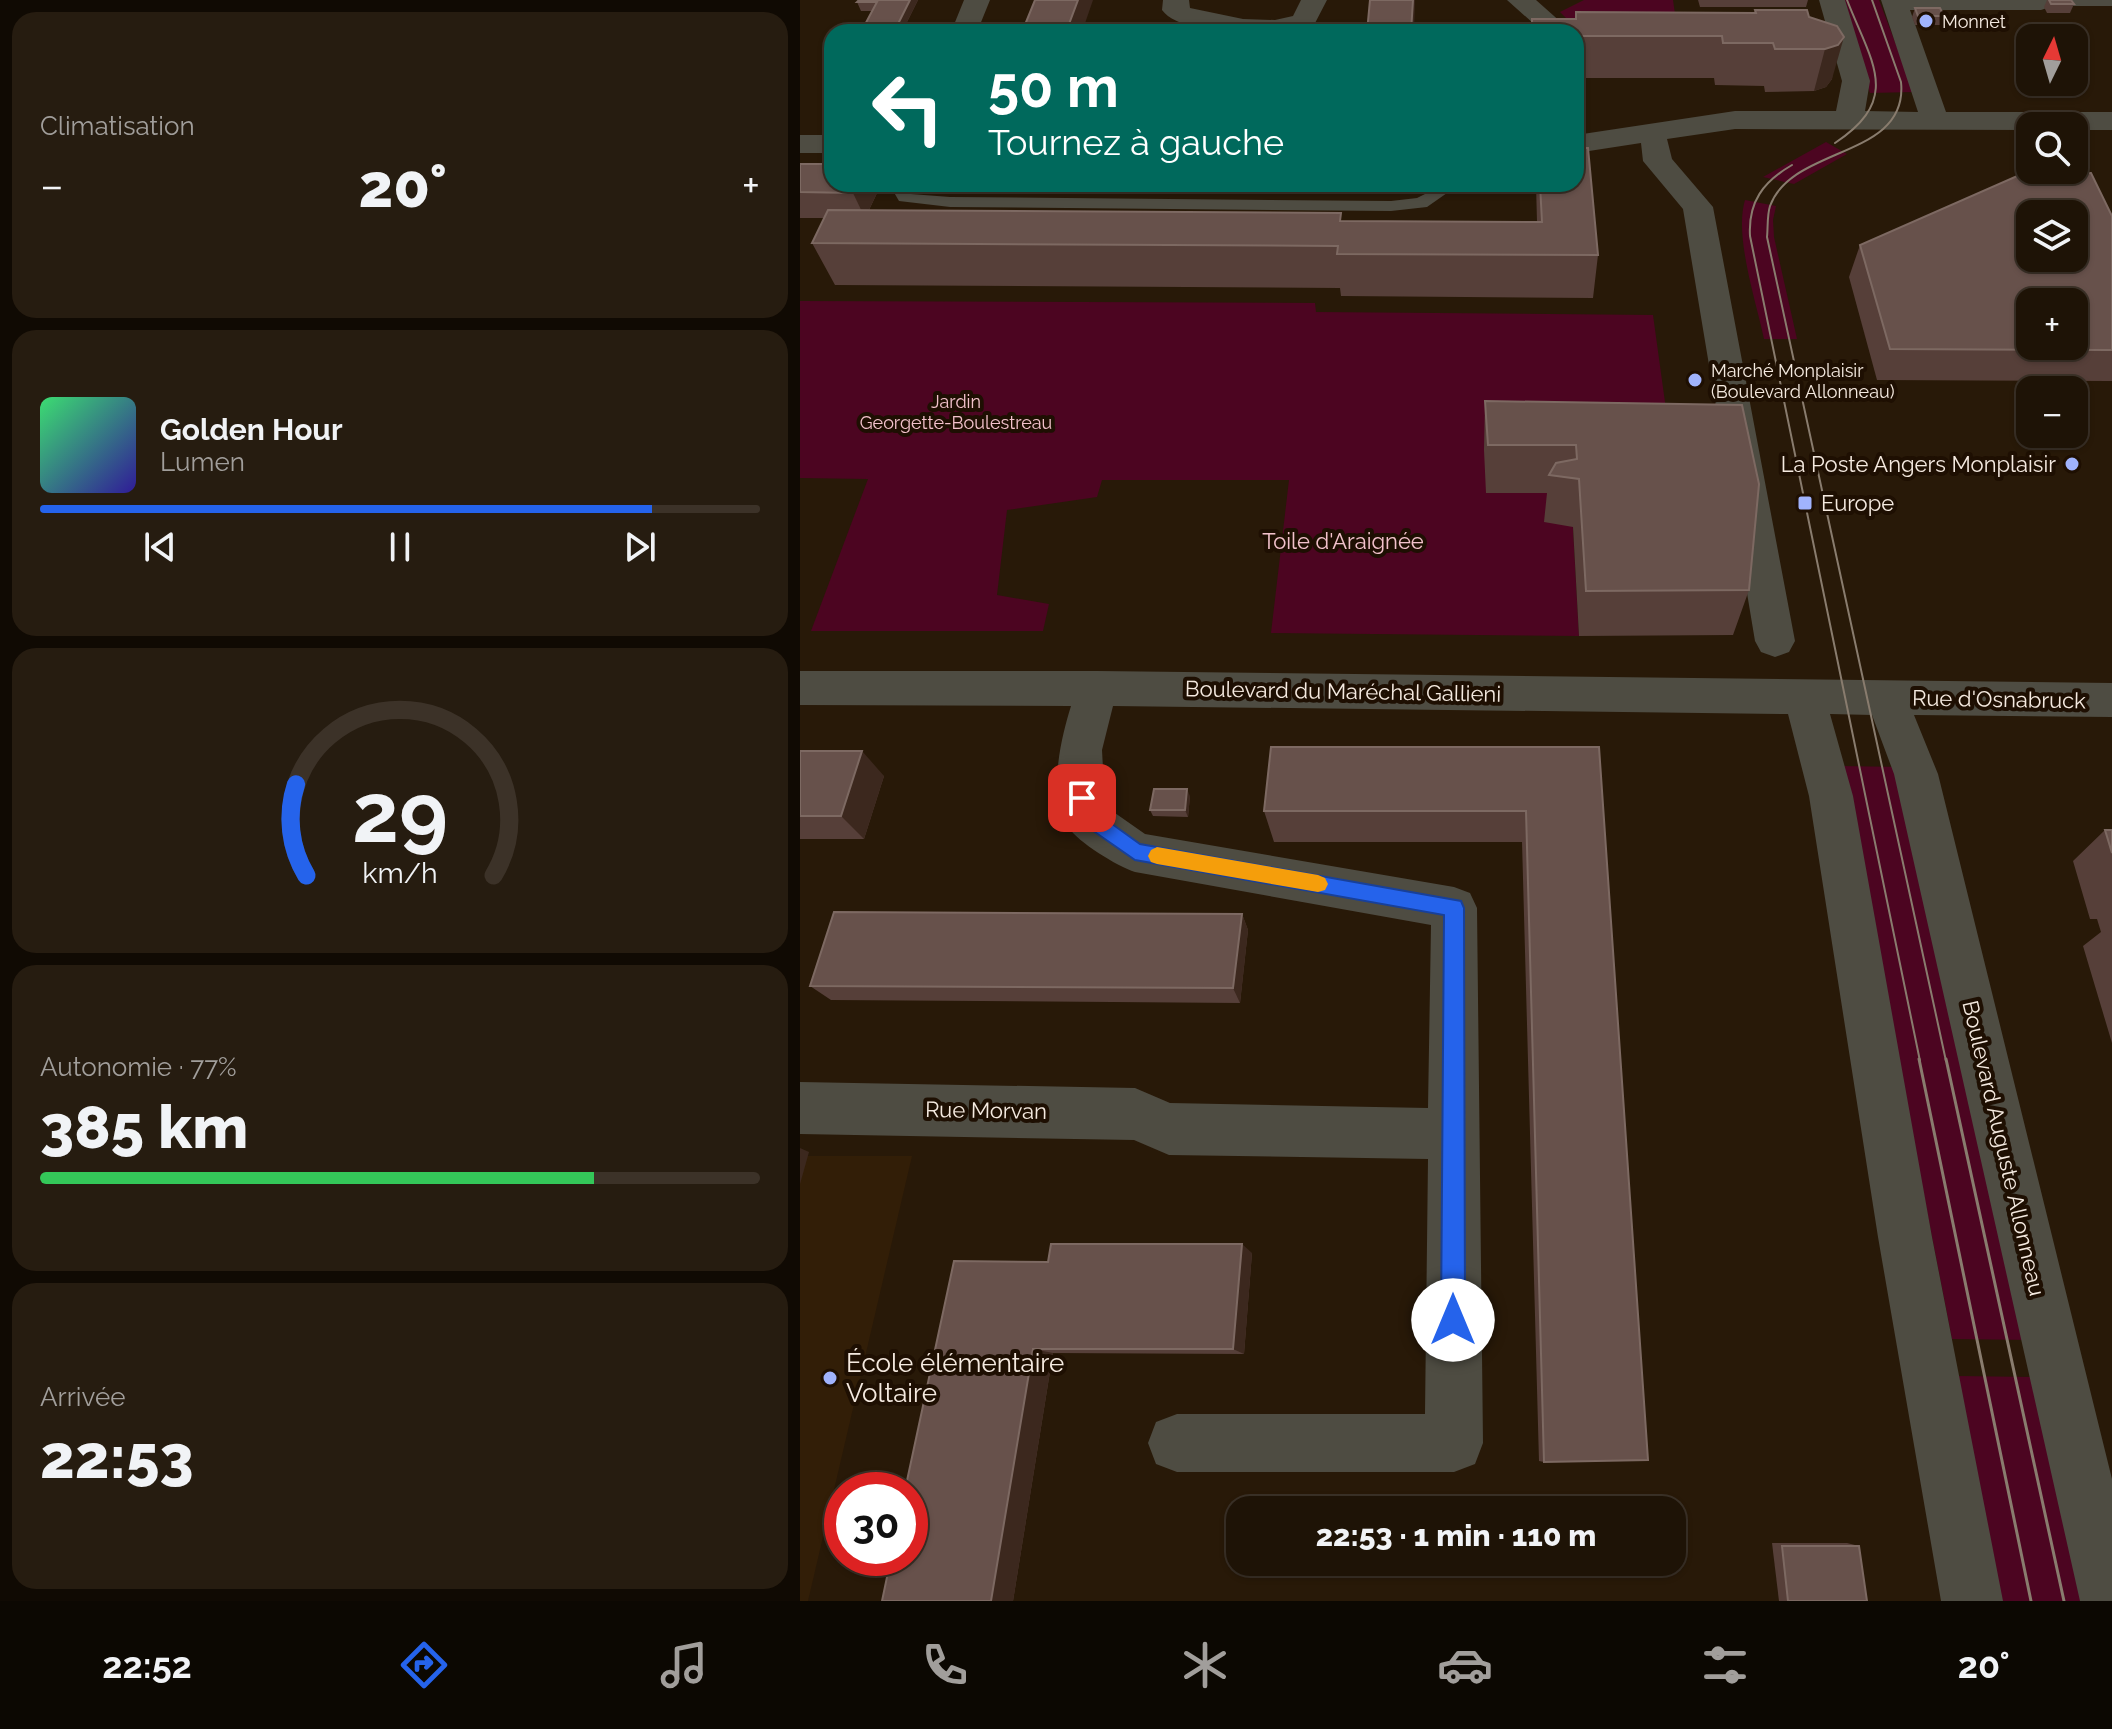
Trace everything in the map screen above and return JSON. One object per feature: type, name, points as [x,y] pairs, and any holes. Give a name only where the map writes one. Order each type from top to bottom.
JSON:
[{"type":"street","points":[[967,24],[977,0]]},
{"type":"street","points":[[1176,0],[1175,10],[1181,14],[1226,24]]},
{"type":"street","points":[[1296,24],[1304,21],[1314,0]]},
{"type":"street","points":[[1520,0],[1549,24]]},
{"type":"street","points":[[1832,0],[1831,37],[1856,81],[1849,119]]},
{"type":"street","points":[[1935,121],[1894,1],[2041,2]]},
{"type":"street","points":[[1584,143],[1652,138],[1735,120],[2112,121]]},
{"type":"street","points":[[1652,138],[1658,161],[1698,207],[1775,641]]},
{"type":"street","points":[[800,144],[824,144]]},
{"type":"street","name":"Boulevard du Maréchal Gallieni","points":[[800,688],[1098,688],[1886,698]]},
{"type":"street","points":[[1098,688],[1079,744],[1078,780],[1085,816],[1135,852],[1454,908],[1454,1443],[1177,1443]]},
{"type":"street","points":[[1805,697],[1831,796],[1905,1237],[1972,1601]]},
{"type":"street","name":"Rue d'Osnabruck","points":[[1886,698],[2112,700]]},
{"type":"street","name":"Boulevard Auguste Allonneau","points":[[1886,698],[1916,774],[2111,1601]]},
{"type":"street","name":"Rue Morvan","points":[[800,1108],[1135,1114],[1169,1129],[1452,1134]]},
{"type":"lane","points":[[2041,2],[2112,2]]},
{"type":"lane","points":[[902,192],[905,198],[950,202],[1391,206],[1421,203],[1439,192]]},
{"type":"shaded area","name":"École élémentaire Voltaire","points":[[800,1156],[912,1156],[838,1472],[824,1472],[824,1533],[808,1601],[800,1601]]},
{"type":"green space","points":[[1584,0],[1673,0],[1677,28],[1584,26],[1572,24],[1560,12]]},
{"type":"green space","points":[[1842,0],[1879,0],[1914,92],[1870,93]]},
{"type":"green space","points":[[1826,142],[1847,154],[1794,184],[1763,177]]},
{"type":"green space","points":[[1745,200],[1776,206],[1774,237],[1797,339],[1764,339],[1744,250],[1742,215]]},
{"type":"green space","name":"Jardin Georgette-Boulestreau","points":[[800,301],[1315,303],[1316,312],[1653,315],[1672,453],[1571,493],[1579,636],[1271,633],[1289,480],[1102,480],[1097,497],[1007,510],[997,595],[1049,604],[1043,631],[811,631],[868,479],[800,478]]},
{"type":"green space","points":[[1840,766],[1902,767],[2032,1340],[1952,1339]]},
{"type":"green space","points":[[1958,1376],[2041,1377],[2091,1601],[2001,1601]]},
{"type":"building","points":[[910,0],[898,24],[865,24],[877,2],[857,2]]},
{"type":"building","points":[[1035,0],[1078,0],[1069,24],[1025,24]]},
{"type":"building","points":[[1370,0],[1413,0],[1412,24],[1368,24]]},
{"type":"building","points":[[2049,0],[2071,0],[2074,4],[2051,4]]},
{"type":"building","points":[[1915,8],[1940,8],[1944,16],[1918,16]]},
{"type":"building","points":[[1755,10],[1807,10],[1809,17],[1837,26],[1844,37],[1838,45],[1825,49],[1775,49],[1773,43],[1723,43],[1722,36],[1584,36],[1584,24],[1532,24],[1532,19],[1576,19],[1576,12],[1756,13]]},
{"type":"building","points":[[1584,148],[1588,148],[1598,255],[1337,254],[1338,246],[812,243],[828,210],[1341,213],[1340,221],[1542,222],[1540,192],[1584,192]]},
{"type":"building","points":[[800,164],[824,164],[824,192],[853,192],[853,193],[800,192]]},
{"type":"building","points":[[2088,173],[2091,173],[2112,216],[2112,350],[2088,350],[2088,288],[2016,288],[2016,350],[1890,349],[1860,245],[2016,177],[2016,184],[2088,184]]},
{"type":"building","points":[[1485,401],[1742,405],[1759,484],[1749,590],[1586,591],[1579,479],[1549,475],[1556,463],[1577,459],[1576,445],[1488,445]]},
{"type":"building","points":[[1271,747],[1599,747],[1648,1460],[1544,1462],[1526,811],[1264,811]]},
{"type":"building","points":[[800,751],[862,751],[841,816],[800,816]]},
{"type":"building","points":[[1154,789],[1187,789],[1185,810],[1150,810]]},
{"type":"building","points":[[2105,830],[2112,830],[2112,853]]},
{"type":"building","points":[[834,912],[1242,914],[1233,988],[810,986]]},
{"type":"building","points":[[1051,1244],[1242,1244],[1233,1349],[1033,1349],[991,1601],[882,1601],[887,1576],[928,1576],[928,1472],[909,1472],[954,1261],[1048,1262]]},
{"type":"building","points":[[1782,1546],[1859,1546],[1867,1601],[1788,1601]]},
{"type":"tram line","points":[[1835,143],[1856,126],[1869,110],[1875,94],[1876,78],[1872,61],[1847,0]]},
{"type":"tram line","points":[[1872,0],[1901,82],[1899,107],[1887,125],[1869,139],[1823,160],[1782,186],[1770,206],[1767,237],[1946,1061]]},
{"type":"tram line","points":[[1792,165],[1773,178],[1759,194],[1752,213],[1750,236],[1920,1061]]},
{"type":"tram line","points":[[1919,1059],[2031,1601]]},
{"type":"tram line","points":[[1946,1059],[2064,1601]]},
{"type":"slow traffic","points":[[1157,856],[1318,884]]},
{"type":"place","name":"Monnet","points":[[1926,21]]},
{"type":"place","name":"Marché Monplaisir (Boulevard Allonneau)","points":[[1695,380]]},
{"type":"place","name":"La Poste Angers Monplaisir","points":[[2072,464]]},
{"type":"place","name":"Europe","points":[[1805,503]]},
{"type":"place","name":"École élémentaire Voltaire","points":[[830,1378]]},
{"type":"route","points":[[1082,798],[1085,816],[1135,852],[1454,908],[1453,1320]]},
{"type":"park label","name":"Toile d'Araignée","points":[[1343,541]]}]
